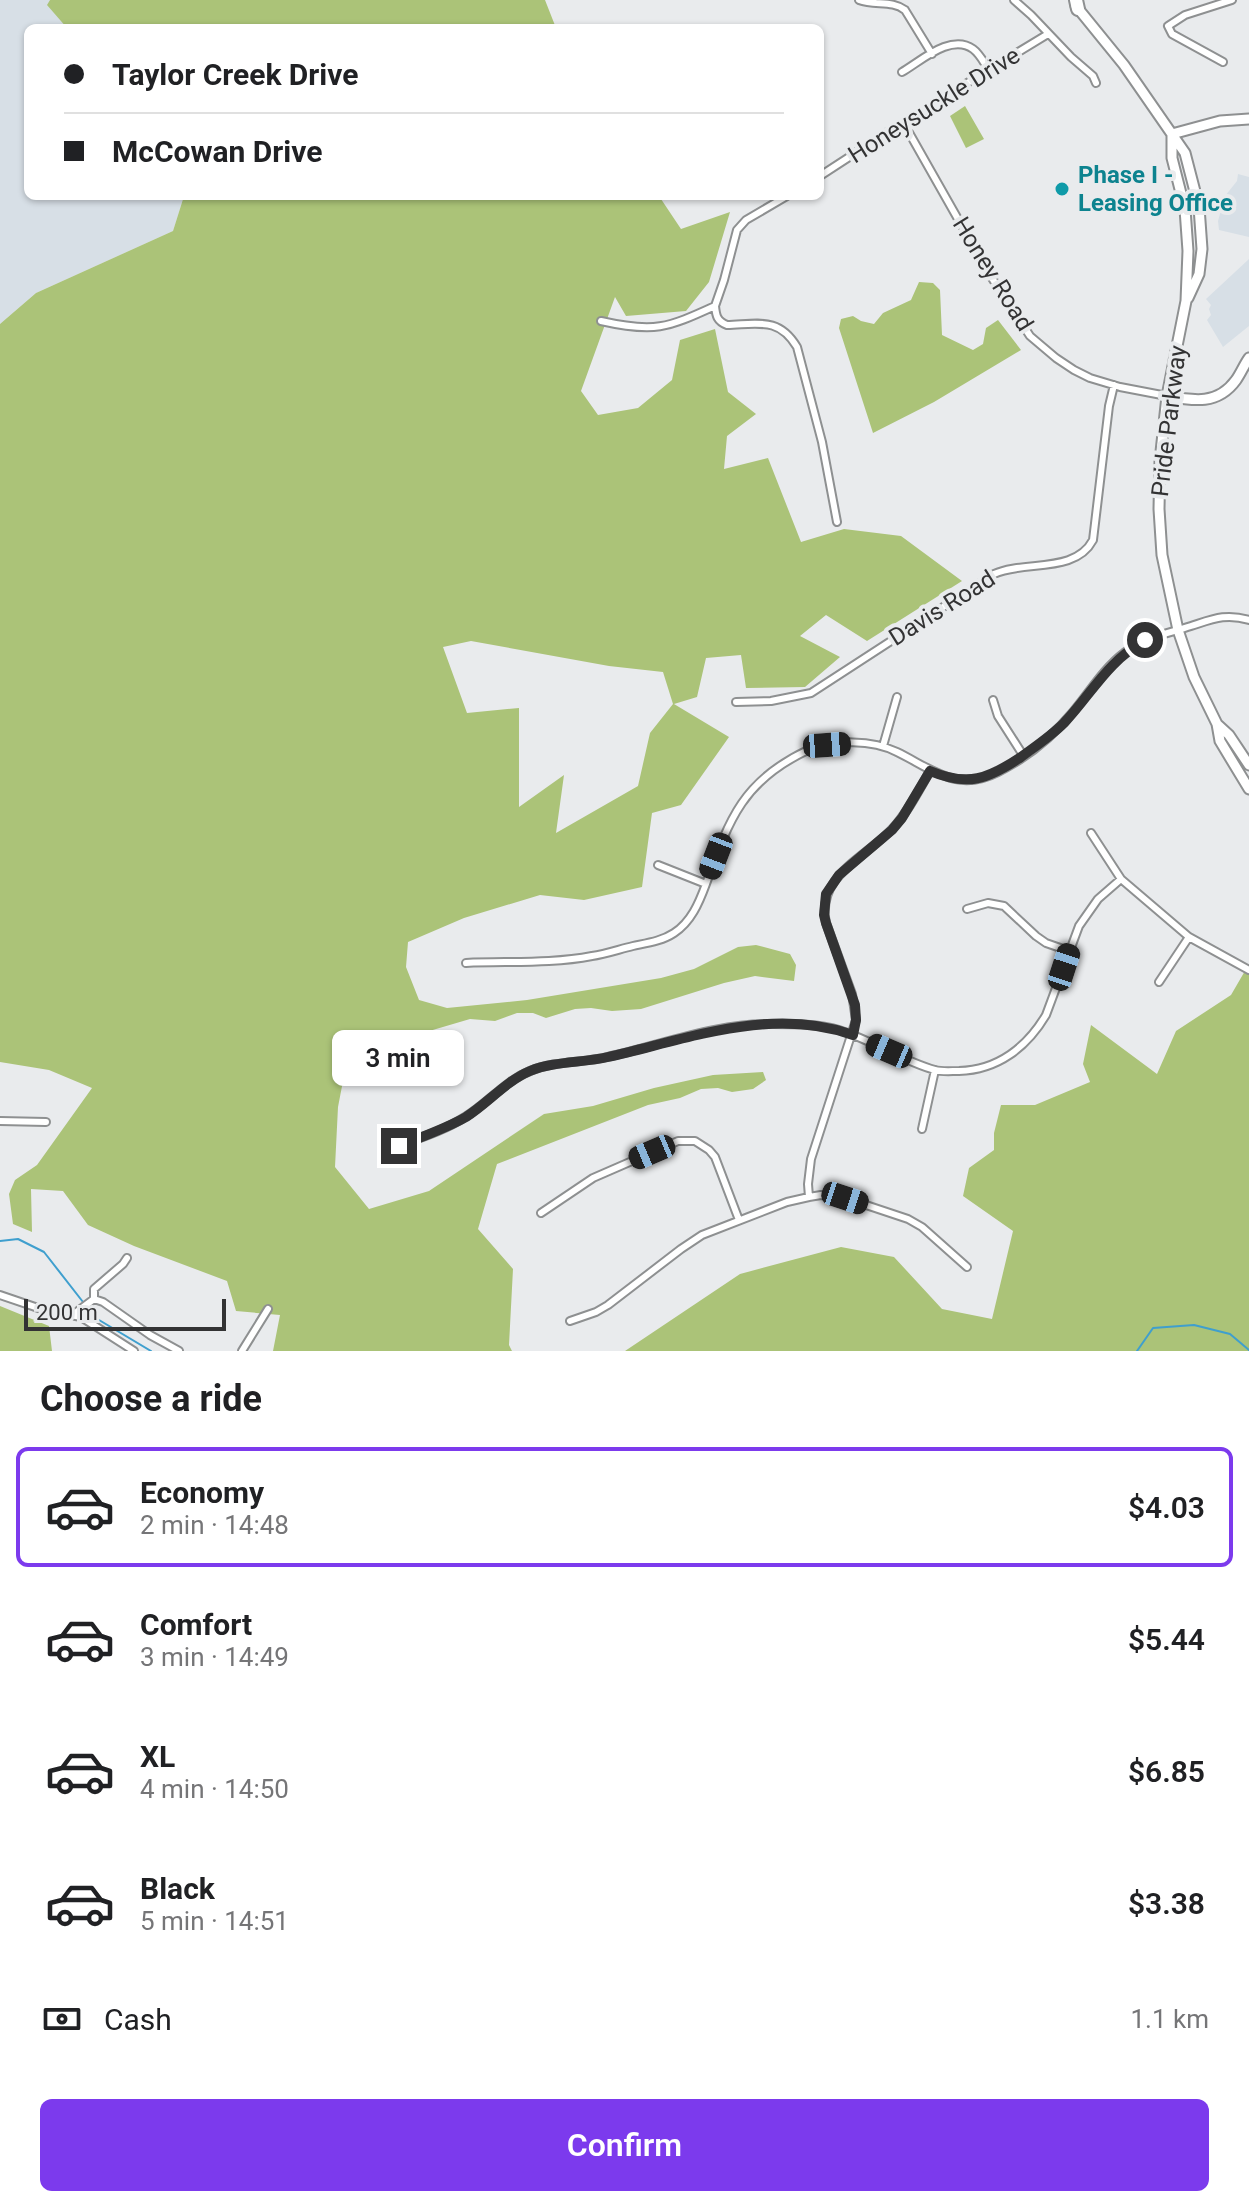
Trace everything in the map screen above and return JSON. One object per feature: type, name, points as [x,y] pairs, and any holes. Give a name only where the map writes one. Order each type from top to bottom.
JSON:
[{"type":"main road","points":[[1075,3],[1124,65],[1172,134],[1220,121],[1249,119]]},
{"type":"main road","name":"Pride Parkway","points":[[1172,134],[1172,158],[1182,191],[1188,229],[1186,301],[1167,396],[1160,461],[1162,555],[1178,630],[1194,677],[1217,724],[1220,741],[1249,789]]},
{"type":"main road","points":[[1167,396],[1212,400],[1230,389],[1249,358]]},
{"type":"main road","name":"Pride Parkway","points":[[1217,724],[1229,735],[1249,765]]},
{"type":"street","points":[[859,0],[900,6],[932,54]]},
{"type":"street","points":[[1014,0],[1093,76],[1096,83]]},
{"type":"street","points":[[1223,62],[1172,34],[1168,26],[1185,15],[1232,0]]},
{"type":"street","name":"Honeysuckle Drive","points":[[824,173],[1048,34]]},
{"type":"street","points":[[902,72],[951,44],[974,50],[989,70]]},
{"type":"street","name":"Honey Road","points":[[903,122],[988,272],[1030,336],[1074,370],[1114,385],[1167,396]]},
{"type":"street","points":[[780,200],[746,220],[737,230],[715,306],[717,319],[727,325],[774,325],[782,328],[797,347],[822,442],[837,522]]},
{"type":"street","points":[[601,321],[630,328],[654,328],[687,319],[715,306]]},
{"type":"street","name":"Davis Road","points":[[736,702],[771,701],[811,693],[994,574],[1007,568],[1075,558],[1088,549],[1093,540],[1114,385]]},
{"type":"street","points":[[466,963],[566,960],[656,941],[676,932],[692,915],[738,807],[761,779],[817,747],[849,743],[883,746],[945,778],[968,780],[997,772],[1039,745],[1063,724],[1124,653],[1145,640],[1225,616],[1249,620]]},
{"type":"street","points":[[883,746],[897,697]]},
{"type":"street","points":[[993,700],[998,716],[1023,755]]},
{"type":"street","points":[[809,1197],[811,1159],[856,1020],[855,1005],[826,923],[826,894],[839,875],[892,830],[930,771]]},
{"type":"street","points":[[1091,833],[1121,879],[1189,937],[1249,970]]},
{"type":"street","points":[[658,865],[706,884]]},
{"type":"street","points":[[387,1150],[466,1117],[515,1079],[542,1067],[605,1058],[747,1025],[830,1028],[935,1070],[987,1066],[1022,1046],[1046,1015],[1079,926],[1098,899],[1121,879]]},
{"type":"street","points":[[967,909],[993,903],[1004,906],[1046,943],[1069,951]]},
{"type":"street","points":[[1159,982],[1189,937]]},
{"type":"street","points":[[922,1129],[935,1070]]},
{"type":"street","points":[[0,1121],[46,1122]]},
{"type":"street","points":[[541,1213],[593,1178],[673,1143],[691,1140],[715,1157],[739,1220]]},
{"type":"street","points":[[570,1321],[608,1305],[691,1241],[787,1202],[821,1195],[845,1198],[915,1222],[967,1267]]},
{"type":"street","points":[[74,1314],[92,1300],[94,1289],[127,1258]]},
{"type":"street","points":[[0,1295],[44,1310],[74,1314],[134,1351]]},
{"type":"street","points":[[92,1300],[103,1302],[179,1351]]},
{"type":"street","points":[[242,1351],[268,1309]]},
{"type":"shaded area","points":[[0,0],[50,0],[48,5],[64,24],[24,24],[24,200],[183,200],[173,231],[36,293],[0,324]]},
{"type":"shaded area","points":[[1238,174],[1249,177],[1249,237],[1219,230],[1218,221],[1225,196],[1237,181]]},
{"type":"shaded area","points":[[1249,259],[1249,326],[1223,347],[1207,320],[1211,315],[1211,305],[1206,299]]},
{"type":"green space","points":[[50,0],[545,0],[554,24],[64,24],[47,5]]},
{"type":"green space","points":[[965,106],[984,139],[966,148],[950,116]]},
{"type":"green space","points":[[183,200],[662,200],[681,229],[730,212],[709,282],[686,311],[626,316],[615,297],[581,391],[598,415],[638,408],[672,380],[680,340],[715,329],[728,392],[756,414],[727,436],[724,469],[768,458],[801,542],[844,529],[901,536],[962,581],[867,641],[826,615],[800,636],[840,657],[805,687],[746,688],[741,655],[706,658],[697,697],[674,704],[729,737],[681,805],[652,813],[642,887],[584,900],[540,895],[464,918],[408,942],[406,967],[419,1000],[447,1008],[527,1000],[661,978],[694,969],[738,947],[756,945],[790,954],[796,965],[794,981],[755,976],[641,1009],[612,1011],[591,1008],[575,1009],[546,1018],[533,1013],[517,1013],[495,1021],[470,1019],[348,1055],[338,1107],[335,1167],[369,1209],[429,1191],[544,1114],[593,1106],[713,1075],[763,1072],[766,1080],[753,1089],[732,1092],[718,1088],[701,1089],[680,1098],[648,1105],[497,1164],[478,1229],[513,1269],[509,1345],[512,1351],[273,1351],[280,1315],[236,1311],[227,1281],[88,1225],[63,1191],[31,1189],[32,1232],[13,1224],[9,1194],[15,1180],[37,1165],[92,1088],[49,1070],[0,1062],[0,324],[36,293],[173,231]],"holes":[[[471,641],[609,666],[663,672],[673,704],[650,733],[638,786],[556,833],[564,775],[519,807],[519,708],[467,713],[443,647]]]},
{"type":"green space","points":[[919,282],[933,283],[940,290],[942,335],[973,350],[983,344],[986,328],[998,320],[1021,350],[934,402],[873,433],[839,328],[841,319],[853,316],[874,324],[883,313],[911,300]]},
{"type":"green space","points":[[1249,964],[1249,1351],[625,1351],[740,1274],[841,1247],[894,1257],[942,1309],[992,1319],[1013,1231],[963,1196],[969,1168],[994,1150],[994,1133],[1001,1105],[1035,1105],[1090,1082],[1083,1064],[1091,1025],[1157,1074],[1176,1031],[1231,995]]},
{"type":"green space","points":[[0,1306],[49,1326],[52,1351],[0,1351]]},
{"type":"waterway","points":[[0,1241],[18,1239],[44,1252],[83,1302]]},
{"type":"waterway","points":[[86,1308],[89,1314],[151,1351]]},
{"type":"waterway","points":[[1137,1351],[1153,1328],[1194,1325],[1230,1334],[1249,1350]]},
{"type":"place","name":"Phase I - Leasing Office","points":[[1062,189]]},
{"type":"route","points":[[399,1146],[466,1117],[515,1079],[542,1067],[605,1058],[747,1025],[815,1026],[853,1035],[855,1005],[824,915],[826,894],[833,882],[892,830],[930,771],[945,778],[968,780],[997,772],[1052,735],[1118,658],[1145,640]]}]
